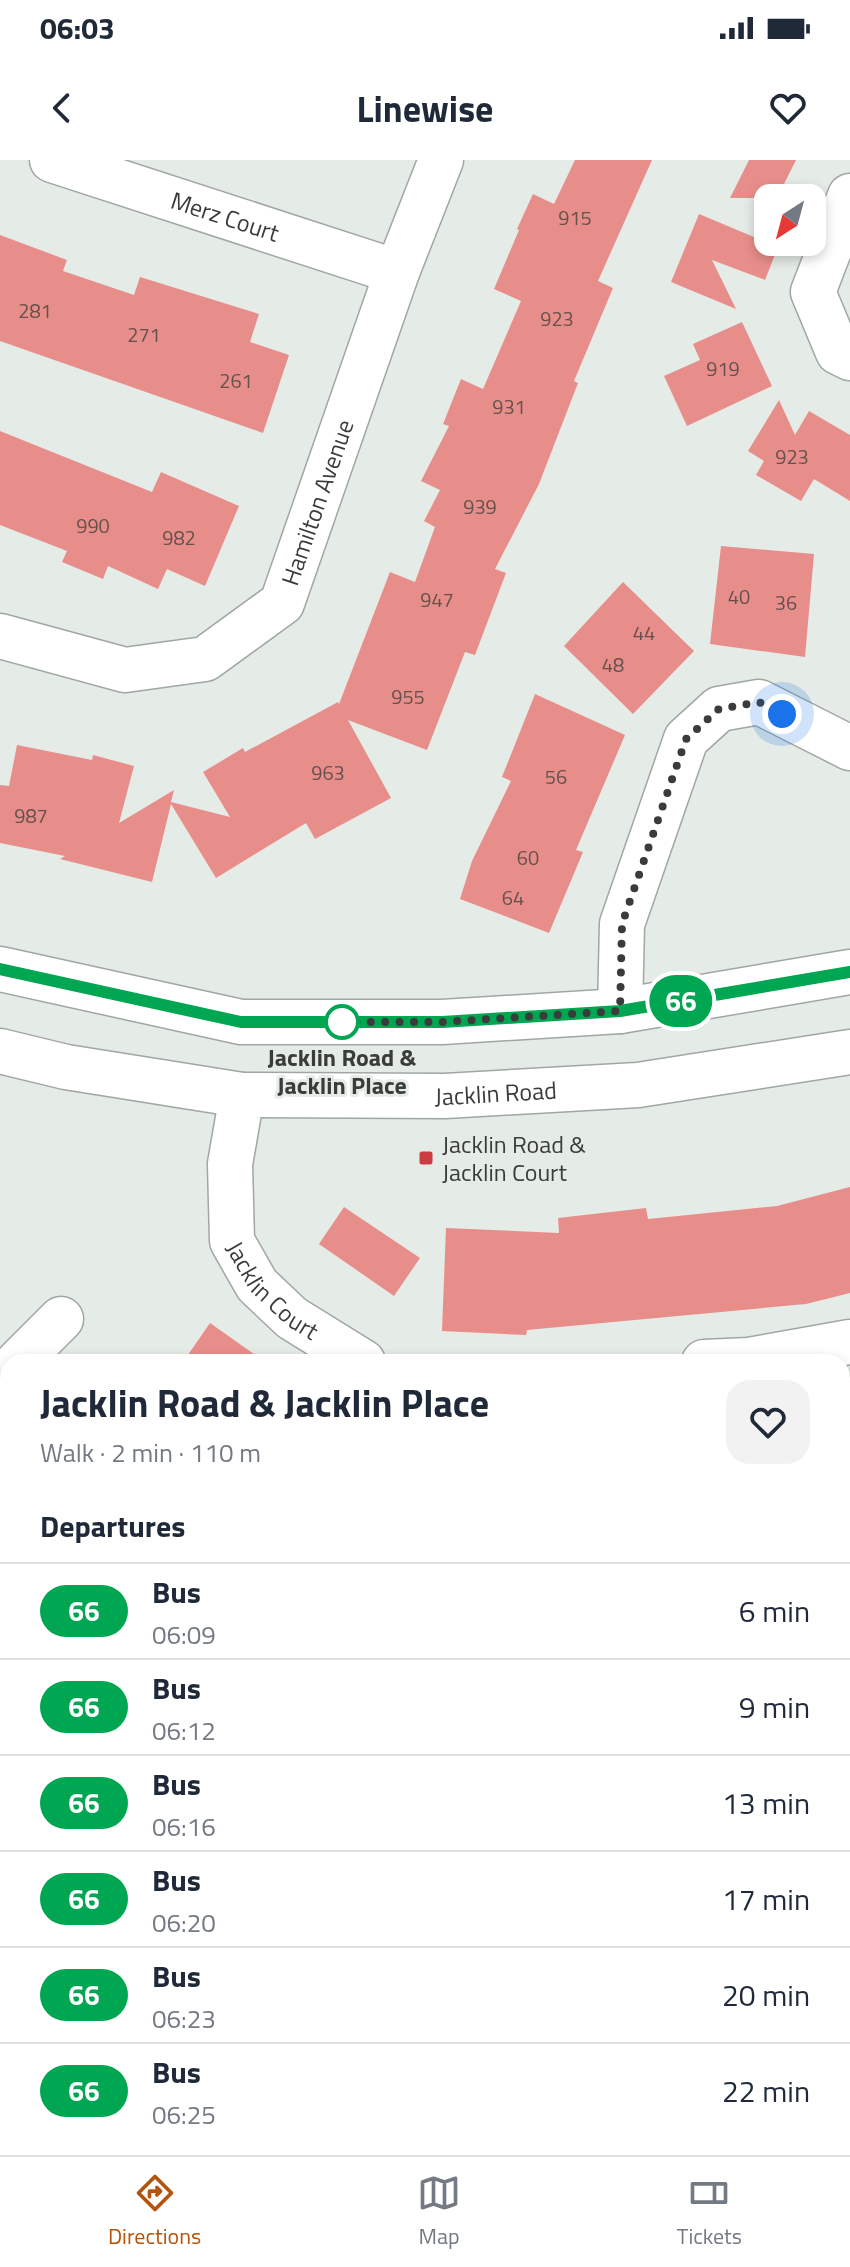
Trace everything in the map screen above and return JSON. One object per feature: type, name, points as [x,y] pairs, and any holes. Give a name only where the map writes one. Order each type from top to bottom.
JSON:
[{"type":"street","name":"Merz Court","points":[[52,160],[397,272]]},
{"type":"street","name":"Hamilton Avenue","points":[[0,636],[125,670],[205,659],[282,603],[397,272],[441,160]]},
{"type":"street","points":[[850,196],[813,292],[838,352],[850,358]]},
{"type":"street","points":[[620,1011],[622,924],[686,739],[719,709],[759,702],[850,748]]},
{"type":"street","points":[[0,969],[241,1022],[442,1022],[620,1011],[850,972]]},
{"type":"street","name":"Jacklin Road","points":[[0,1051],[66,1067],[242,1095],[445,1096],[638,1085],[850,1052]]},
{"type":"street","name":"Jacklin Court","points":[[242,1095],[230,1164],[232,1241],[257,1285],[292,1318],[350,1354]]},
{"type":"street","points":[[26,1354],[61,1319]]},
{"type":"street","points":[[783,1354],[850,1342]]},
{"type":"building","points":[[575,160],[652,160],[598,281],[613,288],[574,381],[578,383],[539,484],[495,569],[506,573],[475,655],[465,652],[427,750],[348,720],[391,798],[315,839],[306,823],[216,878],[171,804],[152,882],[60,859],[65,856],[0,843],[0,785],[9,786],[17,745],[92,760],[93,755],[134,766],[119,823],[174,790],[171,802],[230,817],[203,772],[243,748],[245,752],[339,704],[390,572],[415,582],[435,527],[424,521],[440,490],[421,481],[449,426],[443,424],[461,379],[483,389],[521,301],[494,289],[517,229],[533,194],[554,204]]},
{"type":"building","points":[[749,160],[796,160],[784,184],[754,184],[754,198],[730,198]]},
{"type":"building","points":[[699,214],[754,237],[754,256],[774,256],[765,280],[712,260],[736,309],[671,282]]},
{"type":"building","points":[[0,235],[67,260],[63,271],[134,295],[140,277],[259,314],[250,342],[289,355],[263,433],[0,341]]},
{"type":"building","points":[[742,322],[772,386],[687,426],[664,376],[700,360],[693,344]]},
{"type":"building","points":[[779,400],[795,435],[809,411],[850,435],[850,501],[814,479],[801,501],[756,475],[764,461],[748,451]]},
{"type":"building","points":[[0,431],[152,492],[161,472],[239,506],[205,586],[167,569],[158,589],[108,566],[103,579],[62,562],[67,551],[0,525]]},
{"type":"building","points":[[721,546],[814,554],[805,657],[710,644]]},
{"type":"building","points":[[623,582],[694,651],[633,714],[564,646]]},
{"type":"building","points":[[535,694],[625,735],[576,850],[583,852],[549,933],[460,899],[472,861],[511,781],[502,777]]},
{"type":"building","points":[[850,1187],[850,1293],[806,1304],[527,1330],[526,1335],[442,1331],[446,1228],[559,1233],[558,1218],[646,1208],[648,1219],[777,1206]]},
{"type":"building","points":[[344,1207],[420,1258],[394,1296],[319,1244]]},
{"type":"building","points":[[210,1323],[254,1354],[189,1354]]},
{"type":"bus line","name":"66","points":[[0,969],[241,1022],[442,1022],[620,1011],[850,972]]},
{"type":"place","name":"Jacklin Road & Jacklin Place","points":[[342,1022]]},
{"type":"place","name":"Jacklin Road & Jacklin Court","points":[[426,1158]]},
{"type":"route","points":[[342,1022],[442,1022],[620,1011],[622,924],[686,739],[719,709],[759,702],[782,714]]}]
